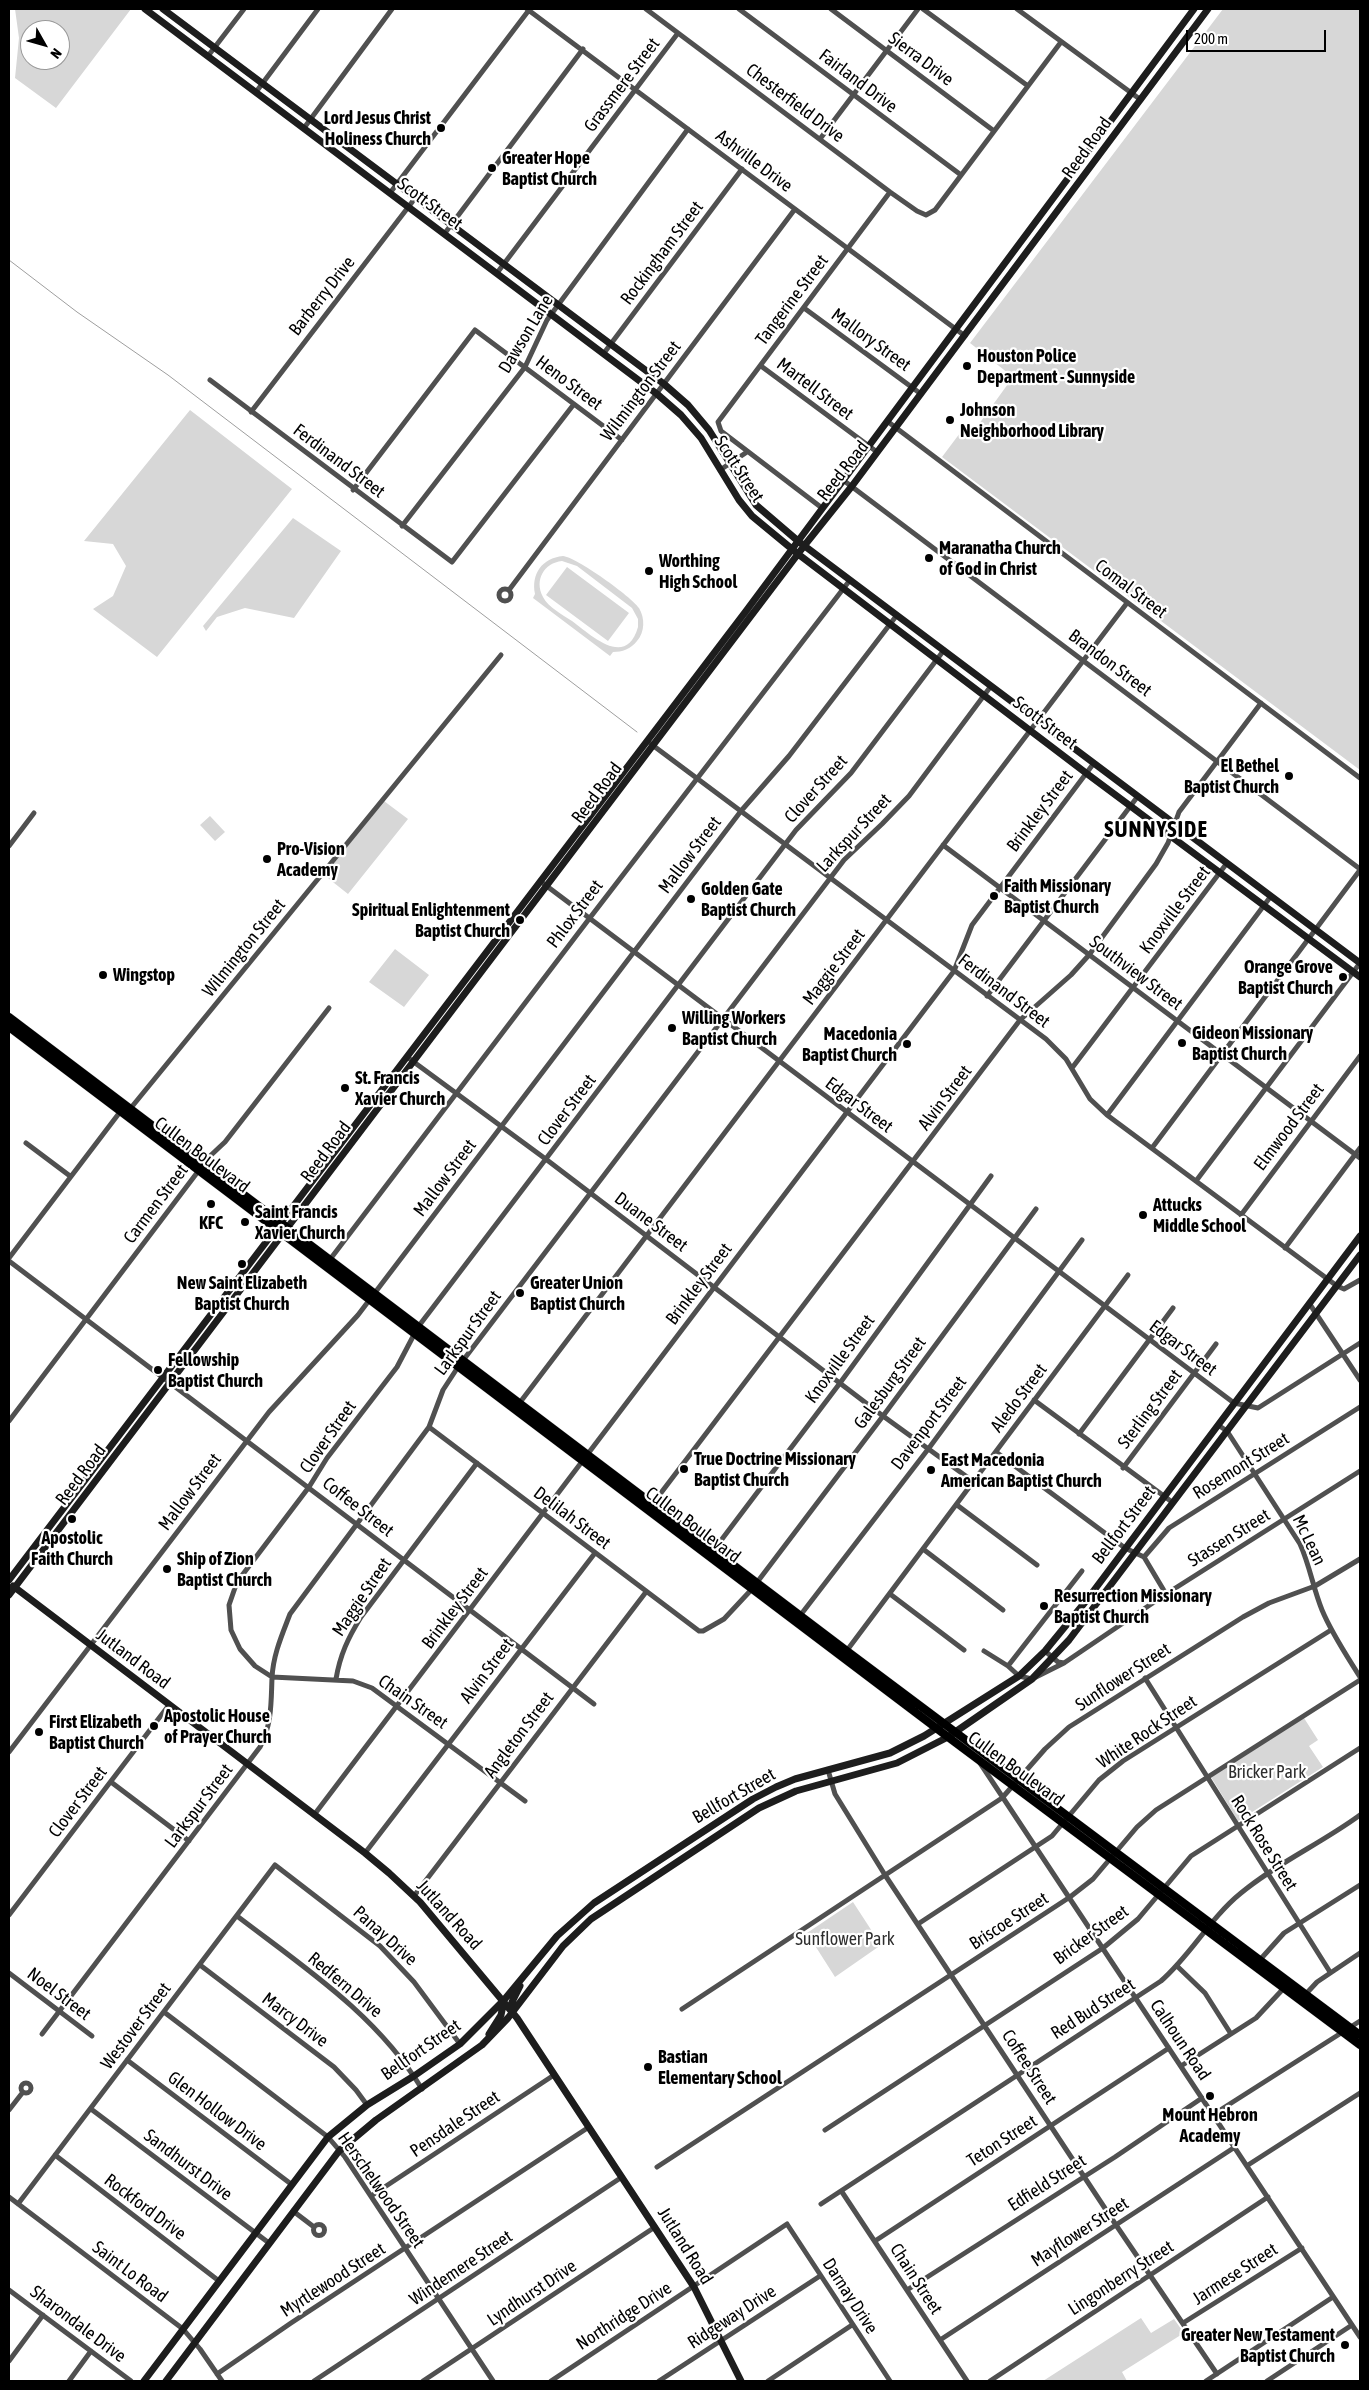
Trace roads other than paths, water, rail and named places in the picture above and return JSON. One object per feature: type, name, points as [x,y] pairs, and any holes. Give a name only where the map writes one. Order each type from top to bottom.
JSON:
[{"type":"main road","name":"Scott Street","points":[[145,9],[657,394],[681,415],[700,438],[752,516],[795,552],[1086,773],[1360,977]]},
{"type":"main road","name":"Reed Road","points":[[801,544],[822,508],[1194,9]]},
{"type":"main road","name":"Reed Road","points":[[11,1583],[60,1527],[233,1291],[329,1165],[367,1109],[540,881],[580,835],[801,544],[852,486],[1208,9]]},
{"type":"main road","name":"Scott Street","points":[[166,10],[311,117],[664,384],[688,406],[709,430],[756,505],[801,544],[1360,963]]},
{"type":"main road","points":[[1182,24],[1192,31]]},
{"type":"main road","points":[[1090,150],[1099,157]]},
{"type":"main road","points":[[348,162],[356,152]]},
{"type":"main road","points":[[1058,193],[1067,200]]},
{"type":"main road","points":[[1024,239],[1032,245]]},
{"type":"main road","points":[[990,284],[999,291]]},
{"type":"main road","name":"Reed Road","points":[[329,1165],[374,1114],[547,886],[580,835]]},
{"type":"main road","points":[[508,924],[514,929]]},
{"type":"main road","points":[[476,965],[483,970]]},
{"type":"main road","points":[[445,1007],[451,1012]]},
{"type":"main road","name":"Cullen Boulevard","points":[[9,1018],[120,1112],[201,1168],[282,1228],[327,1263],[369,1300],[416,1330]]},
{"type":"main road","name":"Cullen Boulevard","points":[[9,1027],[130,1108],[201,1168]]},
{"type":"main road","points":[[21,1036],[22,1028]]},
{"type":"main road","points":[[367,1109],[374,1114]]},
{"type":"main road","name":"Bellfort Street","points":[[144,2381],[290,2184],[328,2137],[367,2105],[414,2076],[460,2044],[504,2000],[563,1929],[584,1910],[752,1799],[795,1779],[869,1760],[905,1746],[937,1728],[1018,1676],[1045,1651],[1086,1601],[1360,1236]]},
{"type":"main road","name":"Bellfort Street","points":[[166,2381],[339,2151],[376,2120],[482,2045],[513,2012],[550,1961],[591,1919],[759,1808],[796,1791],[872,1771],[916,1755],[948,1737],[1032,1679],[1053,1658],[1094,1607],[1360,1255]]},
{"type":"main road","name":"Cullen Boulevard","points":[[327,1263],[374,1293],[416,1330],[844,1654],[977,1759],[1017,1783]]},
{"type":"main road","points":[[1270,1356],[1278,1362]]},
{"type":"main road","name":"Reed Road","points":[[9,1595],[11,1583],[53,1522],[103,1455],[167,1380]]},
{"type":"main road","points":[[103,1455],[110,1460]]},
{"type":"main road","points":[[53,1522],[60,1527]]},
{"type":"main road","name":"Jutland Road","points":[[11,1583],[90,1646],[365,1853],[414,1896],[513,2012],[694,2287],[741,2381]]},
{"type":"main road","points":[[1086,1601],[1094,1607]]},
{"type":"main road","name":"Cullen Boulevard","points":[[844,1654],[944,1723],[1017,1783],[1303,1997],[1360,2045]]},
{"type":"main road","points":[[869,1760],[872,1771]]},
{"type":"main road","points":[[752,1799],[759,1808]]},
{"type":"main road","points":[[696,1836],[702,1844]]},
{"type":"main road","points":[[640,1872],[646,1882]]},
{"type":"main road","points":[[584,1910],[591,1919]]},
{"type":"main road","points":[[541,1954],[550,1961]]},
{"type":"main road","points":[[513,2012],[512,2002],[526,1974]]},
{"type":"main road","name":"Cullen Boulevard","points":[[1303,1997],[1360,2035]]},
{"type":"main road","points":[[482,2045],[501,2015],[504,2000]]},
{"type":"street","points":[[208,56],[244,9]]},
{"type":"street","points":[[256,92],[318,9]]},
{"type":"street","points":[[304,128],[392,9]]},
{"type":"street","name":"Chesterfield Drive","points":[[646,9],[917,211],[926,215],[935,210],[961,175]]},
{"type":"street","name":"Fairland Drive","points":[[738,9],[961,175]]},
{"type":"street","name":"Sierra Drive","points":[[831,9],[994,131]]},
{"type":"street","points":[[820,139],[918,9]]},
{"type":"street","points":[[924,9],[1028,86]]},
{"type":"street","points":[[1017,9],[1141,100]]},
{"type":"street","points":[[160,19],[166,10]]},
{"type":"street","points":[[390,193],[528,10]]},
{"type":"street","name":"Ashville Drive","points":[[528,10],[583,49],[965,336]]},
{"type":"street","name":"Grassmere Street","points":[[497,273],[678,33]]},
{"type":"street","points":[[961,175],[1061,42]]},
{"type":"street","points":[[445,233],[583,49]]},
{"type":"street","name":"Dawson Lane","points":[[402,526],[525,367],[542,327],[688,129]]},
{"type":"street","name":"Rockingham Street","points":[[604,353],[742,169]]},
{"type":"street","name":"Tangerine Street","points":[[747,452],[721,431],[718,426],[720,419],[890,192]]},
{"type":"street","name":"Barberry Drive","points":[[251,412],[416,197]]},
{"type":"street","name":"Wilmington Street","points":[[509,590],[795,209]]},
{"type":"street","name":"Mallory Street","points":[[804,308],[921,394]]},
{"type":"street","name":"Heno Street","points":[[353,490],[475,330],[622,440]]},
{"type":"street","name":"Martell Street","points":[[761,366],[877,452]]},
{"type":"street","name":"Ferdinand Street","points":[[210,380],[353,490],[452,562],[574,404]]},
{"type":"street","name":"Comal Street","points":[[887,421],[1360,778]]},
{"type":"street","points":[[720,470],[747,452],[822,508]]},
{"type":"street","name":"Brandon Street","points":[[843,480],[1360,869]]},
{"type":"street","name":"Phlox Street","points":[[327,1263],[850,580]]},
{"type":"street","name":"Maggie Street","points":[[517,1406],[1127,603]]},
{"type":"street","name":"Mallow Street","points":[[9,1752],[268,1412],[331,1345],[369,1300],[741,811],[789,756],[897,615]]},
{"type":"street","name":"Clover Street","points":[[272,1677],[255,1666],[240,1650],[230,1630],[229,1605],[237,1582],[310,1487],[327,1458],[397,1367],[416,1330],[785,844],[851,773],[944,650]]},
{"type":"street","name":"Wilmington Street","points":[[120,1112],[130,1108],[501,655]]},
{"type":"street","name":"Larkspur Street","points":[[42,2034],[260,1747],[270,1720],[272,1677],[278,1644],[290,1614],[428,1427],[443,1390],[460,1364],[829,878],[844,860],[909,796],[991,686]]},
{"type":"street","name":"Alvin Street","points":[[650,1507],[1020,1020],[1071,975],[1089,955],[1149,875],[1170,835],[1179,812],[1261,704]]},
{"type":"street","name":"Ferdinand Street","points":[[650,743],[1054,1046],[1072,1068],[1090,1099],[1107,1115],[1337,1286]]},
{"type":"street","name":"Brinkley Street","points":[[314,1815],[543,1514],[584,1456],[954,971],[963,943],[972,925],[1094,763]]},
{"type":"street","points":[[987,996],[1138,796]]},
{"type":"street","points":[[9,846],[34,813]]},
{"type":"street","name":"Southview Street","points":[[943,845],[1358,1156]]},
{"type":"street","name":"Knoxville Street","points":[[1072,1068],[1227,863]]},
{"type":"street","points":[[1152,1148],[1360,869]]},
{"type":"street","name":"Edgar Street","points":[[540,881],[722,1020],[1234,1403]]},
{"type":"street","points":[[1107,1115],[1272,896]]},
{"type":"street","points":[[1196,1181],[1360,963]]},
{"type":"street","name":"Carmen Street","points":[[9,1421],[201,1168],[225,1142],[328,1008]]},
{"type":"street","name":"Duane Street","points":[[407,1056],[883,1416],[974,1482]]},
{"type":"street","name":"Elmwood Street","points":[[1241,1215],[1360,1056]]},
{"type":"street","points":[[9,1259],[120,1112]]},
{"type":"street","points":[[26,1143],[70,1176]]},
{"type":"street","points":[[1285,1248],[1358,1156],[1360,1148]]},
{"type":"street","name":"Knoxville Street","points":[[711,1553],[840,1383],[991,1176]]},
{"type":"street","name":"Galesburg Street","points":[[699,1631],[703,1632],[724,1619],[755,1586],[1036,1209]]},
{"type":"street","name":"Davenport Street","points":[[798,1619],[929,1448],[1082,1240]]},
{"type":"street","name":"Coffee Street","points":[[9,1259],[594,1704]]},
{"type":"street","name":"Aledo Street","points":[[844,1654],[1128,1275]]},
{"type":"street","points":[[1337,1286],[1344,1289],[1360,1280]]},
{"type":"street","points":[[1309,1303],[1360,1380]]},
{"type":"street","points":[[1079,1434],[1173,1308]]},
{"type":"street","points":[[1234,1403],[1258,1408],[1360,1343]]},
{"type":"street","name":"Sterling Street","points":[[1123,1468],[1216,1344]]},
{"type":"street","points":[[1034,1400],[1123,1468],[1172,1502]]},
{"type":"street","name":"Rosemont Street","points":[[1144,1557],[1169,1528],[1360,1407]]},
{"type":"street","name":"Mc Lean","points":[[1218,1425],[1227,1431],[1284,1519],[1309,1563],[1330,1630],[1360,1679]]},
{"type":"street","name":"Delilah Street","points":[[428,1427],[699,1631]]},
{"type":"street","points":[[996,1452],[1125,1548],[1144,1557],[1166,1594]]},
{"type":"street","name":"Maggie Street","points":[[336,1679],[339,1661],[347,1639],[477,1463]]},
{"type":"street","name":"Stassen Street","points":[[1032,1679],[1064,1663],[1166,1594],[1360,1471]]},
{"type":"street","points":[[957,1505],[1037,1565]]},
{"type":"street","points":[[923,1549],[1004,1610]]},
{"type":"street","name":"Alvin Street","points":[[365,1853],[595,1553]]},
{"type":"street","name":"Sunflower Street","points":[[1002,1798],[1017,1783],[1044,1749],[1069,1727],[1243,1617],[1269,1603],[1315,1586],[1360,1559]]},
{"type":"street","points":[[1008,1666],[1082,1571]]},
{"type":"street","name":"Angleton Street","points":[[414,1896],[646,1592]]},
{"type":"street","points":[[890,1594],[964,1650]]},
{"type":"street","name":"White Rock Street","points":[[918,1924],[1037,1848],[1052,1836],[1099,1780],[1117,1765],[1330,1630]]},
{"type":"street","points":[[984,1651],[1008,1666],[1018,1676],[1032,1679]]},
{"type":"street","points":[[1045,1651],[1053,1658],[1064,1663]]},
{"type":"street","name":"Chain Street","points":[[272,1677],[313,1680],[336,1679],[352,1681],[372,1688],[398,1705],[524,1801]]},
{"type":"street","name":"Rock Rose Street","points":[[1145,1678],[1298,1924],[1330,1972]]},
{"type":"street","name":"Briscoe Street","points":[[657,2168],[1070,1897],[1093,1879],[1137,1827],[1156,1810],[1360,1679]]},
{"type":"street","name":"Clover Street","points":[[9,1915],[169,1705]]},
{"type":"street","name":"Bricker Street","points":[[825,2130],[1102,1948],[1138,1919],[1191,1856],[1360,1748]]},
{"type":"street","name":"Calhoun Road","points":[[977,1759],[1248,2165],[1360,2338]]},
{"type":"street","name":"Coffee Street","points":[[828,1770],[831,1782],[844,1810],[885,1875],[1116,2225],[1217,2374]]},
{"type":"street","points":[[111,1782],[189,1841]]},
{"type":"street","points":[[682,2009],[1002,1798]]},
{"type":"street","name":"Red Bud Street","points":[[821,2204],[1136,1998],[1178,1967],[1209,1927],[1241,1893],[1360,1816]]},
{"type":"street","name":"Westover Street","points":[[18,2204],[275,1865]]},
{"type":"street","name":"Panay Drive","points":[[275,1865],[355,1925],[386,1953],[436,2008],[460,2044]]},
{"type":"street","points":[[1257,1963],[1284,1933],[1360,1885]]},
{"type":"street","name":"Redfern Drive","points":[[237,1916],[352,2006],[382,2034],[422,2089]]},
{"type":"street","points":[[1303,1997],[1330,1972],[1360,1952]]},
{"type":"street","name":"Marcy Drive","points":[[200,1965],[334,2068],[356,2090],[367,2105]]},
{"type":"street","points":[[1178,1967],[1205,1992],[1231,2034]]},
{"type":"street","name":"Noel Street","points":[[9,1973],[92,2036]]},
{"type":"street","points":[[1181,2066],[1256,2018],[1287,1985]]},
{"type":"street","name":"Herschelwood Street","points":[[164,2012],[328,2137],[371,2196],[440,2298],[493,2381]]},
{"type":"street","points":[[1214,2114],[1360,2021]]},
{"type":"street","name":"Teton Street","points":[[875,2241],[1169,2048]]},
{"type":"street","name":"Glen Hollow Drive","points":[[127,2060],[290,2184]]},
{"type":"street","name":"Pensdale Street","points":[[371,2196],[554,2075]]},
{"type":"street","points":[[9,2110],[23,2092]]},
{"type":"street","points":[[1248,2165],[1360,2093]]},
{"type":"street","name":"Edfield Street","points":[[907,2290],[1202,2098]]},
{"type":"street","name":"Sandhurst Drive","points":[[91,2109],[269,2243]]},
{"type":"street","name":"Myrtlewood Street","points":[[217,2374],[589,2127]]},
{"type":"street","name":"Mayflower Street","points":[[940,2340],[1235,2148]]},
{"type":"street","name":"Rockford Drive","points":[[55,2156],[219,2281]]},
{"type":"street","name":"Windemere Street","points":[[314,2381],[622,2177]]},
{"type":"street","name":"Chain Street","points":[[842,2192],[967,2381]]},
{"type":"street","name":"Saint Lo Road","points":[[9,2197],[183,2330],[195,2343],[222,2381]]},
{"type":"street","name":"Lingonberry Street","points":[[990,2381],[1268,2197]]},
{"type":"street","points":[[293,2211],[314,2227]]},
{"type":"street","name":"Darnay Drive","points":[[787,2224],[888,2379]]},
{"type":"street","name":"Northridge Drive","points":[[551,2381],[787,2224]]},
{"type":"street","name":"Lyndhurst Drive","points":[[423,2381],[655,2227]]},
{"type":"street","name":"Jarmese Street","points":[[1183,2324],[1302,2248]]},
{"type":"street","name":"Ridgeway Drive","points":[[659,2381],[820,2276]]},
{"type":"street","name":"Sharondale Drive","points":[[9,2290],[131,2381]]},
{"type":"street","points":[[1206,2381],[1333,2297]]},
{"type":"street","points":[[9,2361],[43,2315]]},
{"type":"street","points":[[768,2381],[852,2325]]},
{"type":"street","points":[[1267,2381],[1352,2326]]},
{"type":"street","points":[[69,2381],[91,2351]]},
{"type":"street","points":[[881,2381],[888,2379]]},
{"type":"waterway","points":[[9,260],[77,312],[168,375],[637,732]]},
{"type":"place","name":"Lord Jesus Christ Holiness Church","points":[[441,128]]},
{"type":"place","name":"Greater Hope Baptist Church","points":[[492,168]]},
{"type":"place","name":"Houston Police Department - Sunnyside","points":[[967,366]]},
{"type":"place","name":"Johnson Neighborhood Library","points":[[950,420]]},
{"type":"place","name":"Maranatha Church of God in Christ","points":[[929,558]]},
{"type":"place","name":"Worthing High School","points":[[649,571]]},
{"type":"place","name":"El Bethel Baptist Church","points":[[1289,776]]},
{"type":"place","name":"Pro-Vision Academy","points":[[267,859]]},
{"type":"place","name":"Faith Missionary Baptist Church","points":[[994,896]]},
{"type":"place","name":"Golden Gate Baptist Church","points":[[691,899]]},
{"type":"place","name":"Spiritual Enlightenment Baptist Church","points":[[520,920]]},
{"type":"place","name":"Wingstop","points":[[103,975]]},
{"type":"place","name":"Orange Grove Baptist Church","points":[[1343,977]]},
{"type":"place","name":"Willing Workers Baptist Church","points":[[672,1028]]},
{"type":"place","name":"Gideon Missionary Baptist Church","points":[[1182,1043]]},
{"type":"place","name":"Macedonia Baptist Church","points":[[907,1044]]},
{"type":"place","name":"St. Francis Xavier Church","points":[[345,1088]]},
{"type":"place","name":"KFC","points":[[211,1204]]},
{"type":"place","name":"Attucks Middle School","points":[[1143,1215]]},
{"type":"place","name":"Saint Francis Xavier Church","points":[[245,1222]]},
{"type":"place","name":"New Saint Elizabeth Baptist Church","points":[[242,1264]]},
{"type":"place","name":"Greater Union Baptist Church","points":[[520,1293]]},
{"type":"place","name":"Fellowship Baptist Church","points":[[158,1370]]},
{"type":"place","name":"True Doctrine Missionary Baptist Church","points":[[684,1469]]},
{"type":"place","name":"East Macedonia American Baptist Church","points":[[931,1470]]},
{"type":"place","name":"Apostolic Faith Church","points":[[72,1519]]},
{"type":"place","name":"Ship of Zion Baptist Church","points":[[167,1569]]},
{"type":"place","name":"Resurrection Missionary Baptist Church","points":[[1044,1606]]},
{"type":"place","name":"Apostolic House of Prayer Church","points":[[154,1726]]},
{"type":"place","name":"First Elizabeth Baptist Church","points":[[39,1732]]},
{"type":"place","name":"Bastian Elementary School","points":[[648,2067]]},
{"type":"place","name":"Mount Hebron Academy","points":[[1210,2096]]},
{"type":"place","name":"Greater New Testament Baptist Church","points":[[1345,2345]]},
{"type":"district","name":"SUNNYSIDE","points":[[1156,830]]},
{"type":"park label","name":"Bricker Park","points":[[1267,1772]]},
{"type":"park label","name":"Sunflower Park","points":[[845,1939]]}]
